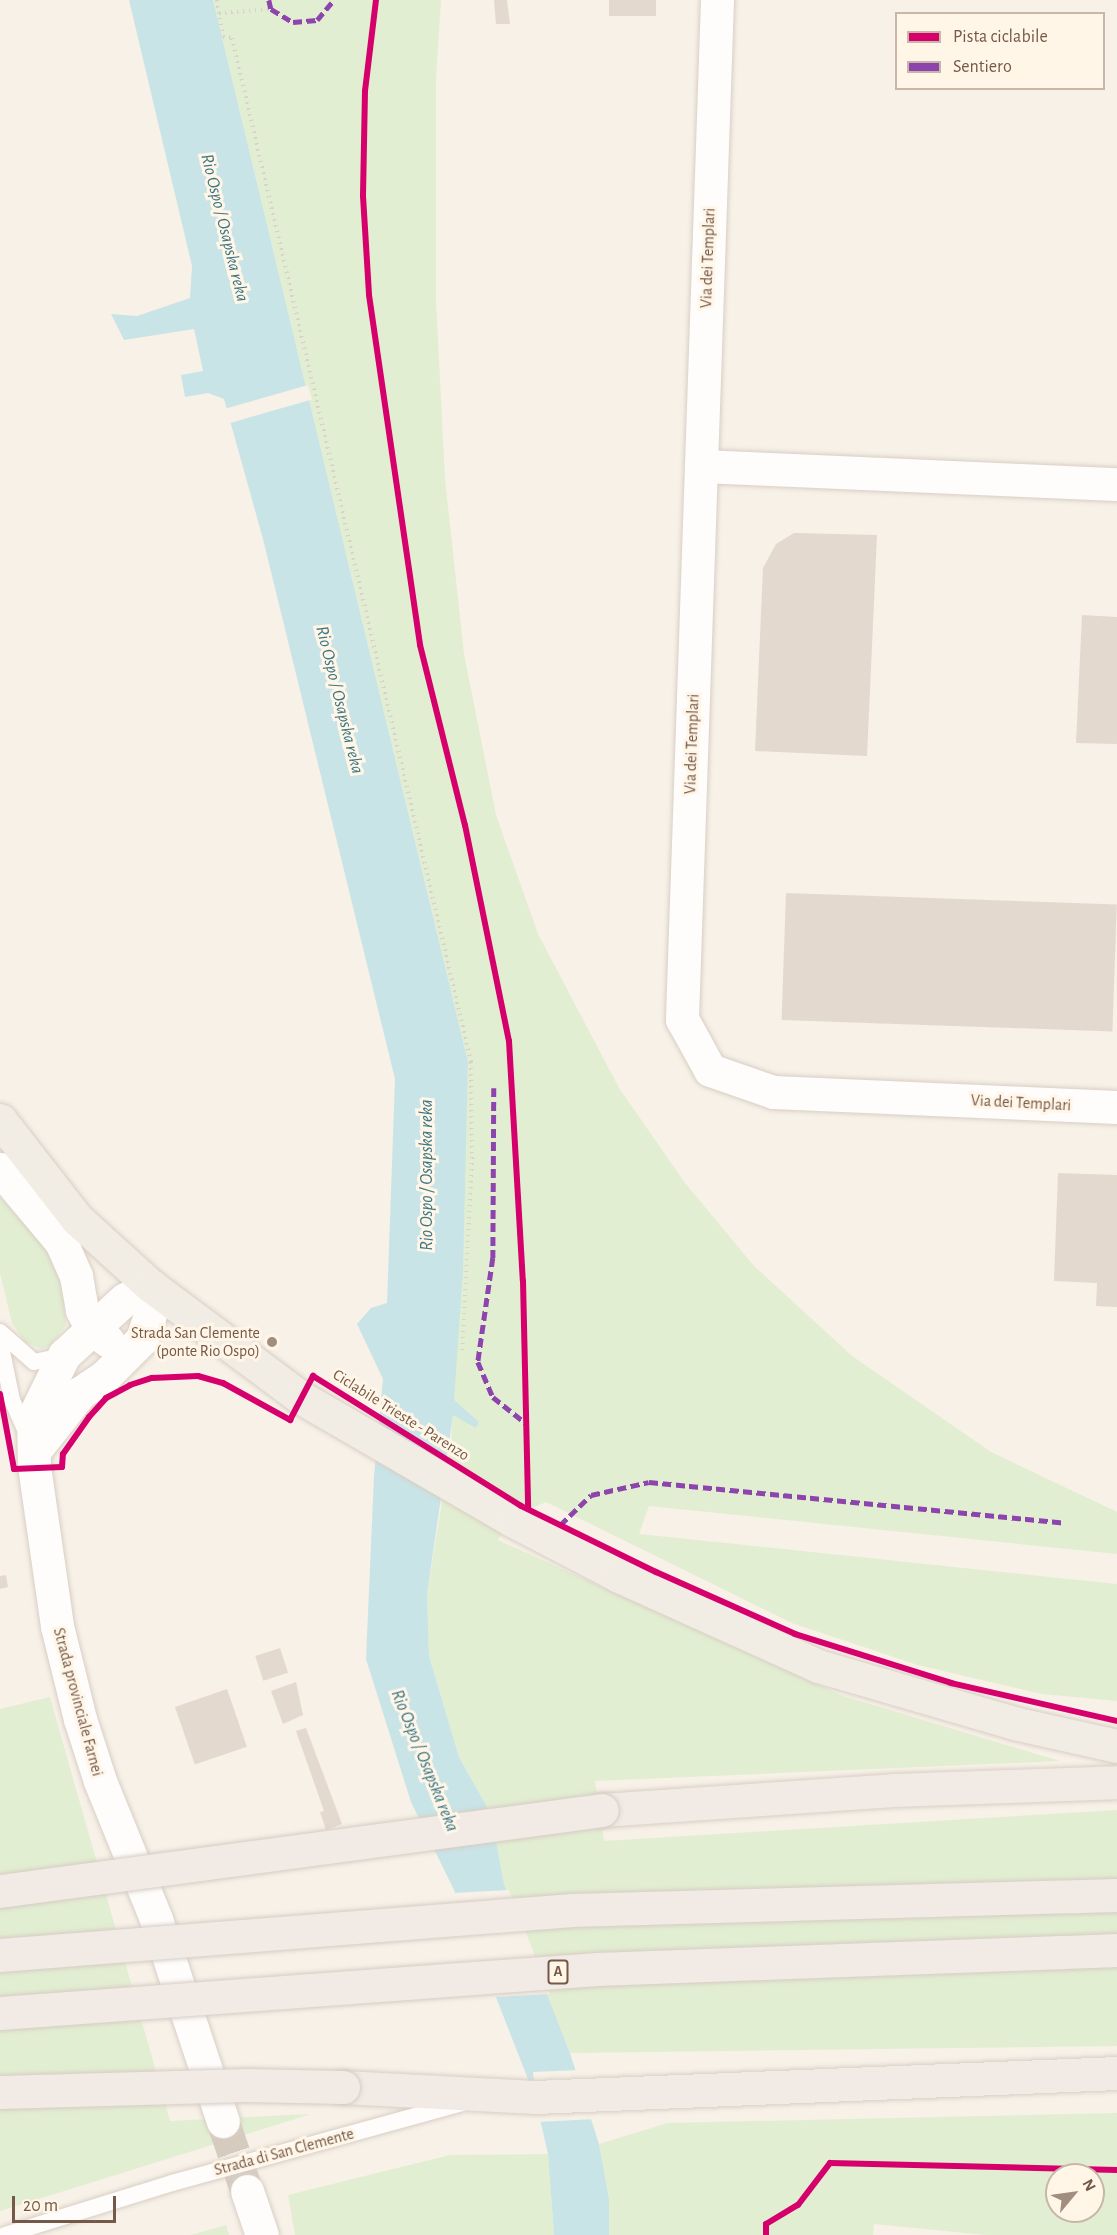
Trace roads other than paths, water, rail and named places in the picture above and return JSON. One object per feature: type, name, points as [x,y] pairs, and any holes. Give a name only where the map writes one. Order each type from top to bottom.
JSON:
[{"type":"highway","points":[[0,1891],[602,1810],[894,1790],[1117,1782]]},
{"type":"highway","points":[[0,1955],[572,1910],[1117,1895]]},
{"type":"highway","name":"A","points":[[0,2013],[597,1969],[1117,1950]]},
{"type":"highway","points":[[0,2092],[247,2085],[343,2087],[535,2097],[1117,2073]]},
{"type":"main road","points":[[0,1120],[77,1219],[151,1286],[300,1397],[509,1518],[619,1576],[818,1666],[1018,1724],[1117,1746]]},
{"type":"street","name":"Via dei Templari","points":[[717,0],[682,1018],[710,1070],[773,1092],[1117,1107]]},
{"type":"street","points":[[701,466],[1117,484]]},
{"type":"street","points":[[0,1168],[61,1242],[91,1328],[128,1356]]},
{"type":"street","points":[[151,1286],[152,1309],[142,1339],[128,1356],[80,1393],[35,1450],[33,1418],[64,1355],[125,1299],[151,1286]]},
{"type":"street","name":"Strada provinciale Farnei","points":[[35,1450],[47,1569],[80,1719],[100,1781],[156,1918],[224,2121]]},
{"type":"street","points":[[247,2191],[262,2235]]},
{"type":"lane","points":[[0,1332],[34,1362],[64,1355]]},
{"type":"lane","name":"Strada provinciale Farnei","points":[[0,1342],[12,1400],[35,1450]]},
{"type":"lane","name":"Strada di San Clemente","points":[[5,2235],[172,2183],[495,2095]]},
{"type":"water","name":"Rio Ospo / Osapska reka","points":[[129,0],[213,0],[468,1062],[463,1270],[454,1400],[479,1422],[476,1428],[453,1415],[427,1594],[429,1656],[459,1757],[491,1814],[504,1884],[570,2053],[599,2144],[609,2199],[609,2235],[554,2235],[548,2154],[535,2097],[454,1890],[411,1802],[366,1659],[374,1476],[383,1379],[357,1324],[371,1308],[387,1303],[395,1079],[263,539],[224,399],[208,393],[185,397],[181,375],[203,371],[194,329],[124,340],[111,314],[137,316],[190,298],[192,266]]},
{"type":"tunnel","points":[[223,2121],[247,2191]]},
{"type":"place","name":"Strada San Clemente (ponte Rio Ospo)","points":[[272,1342]]}]
